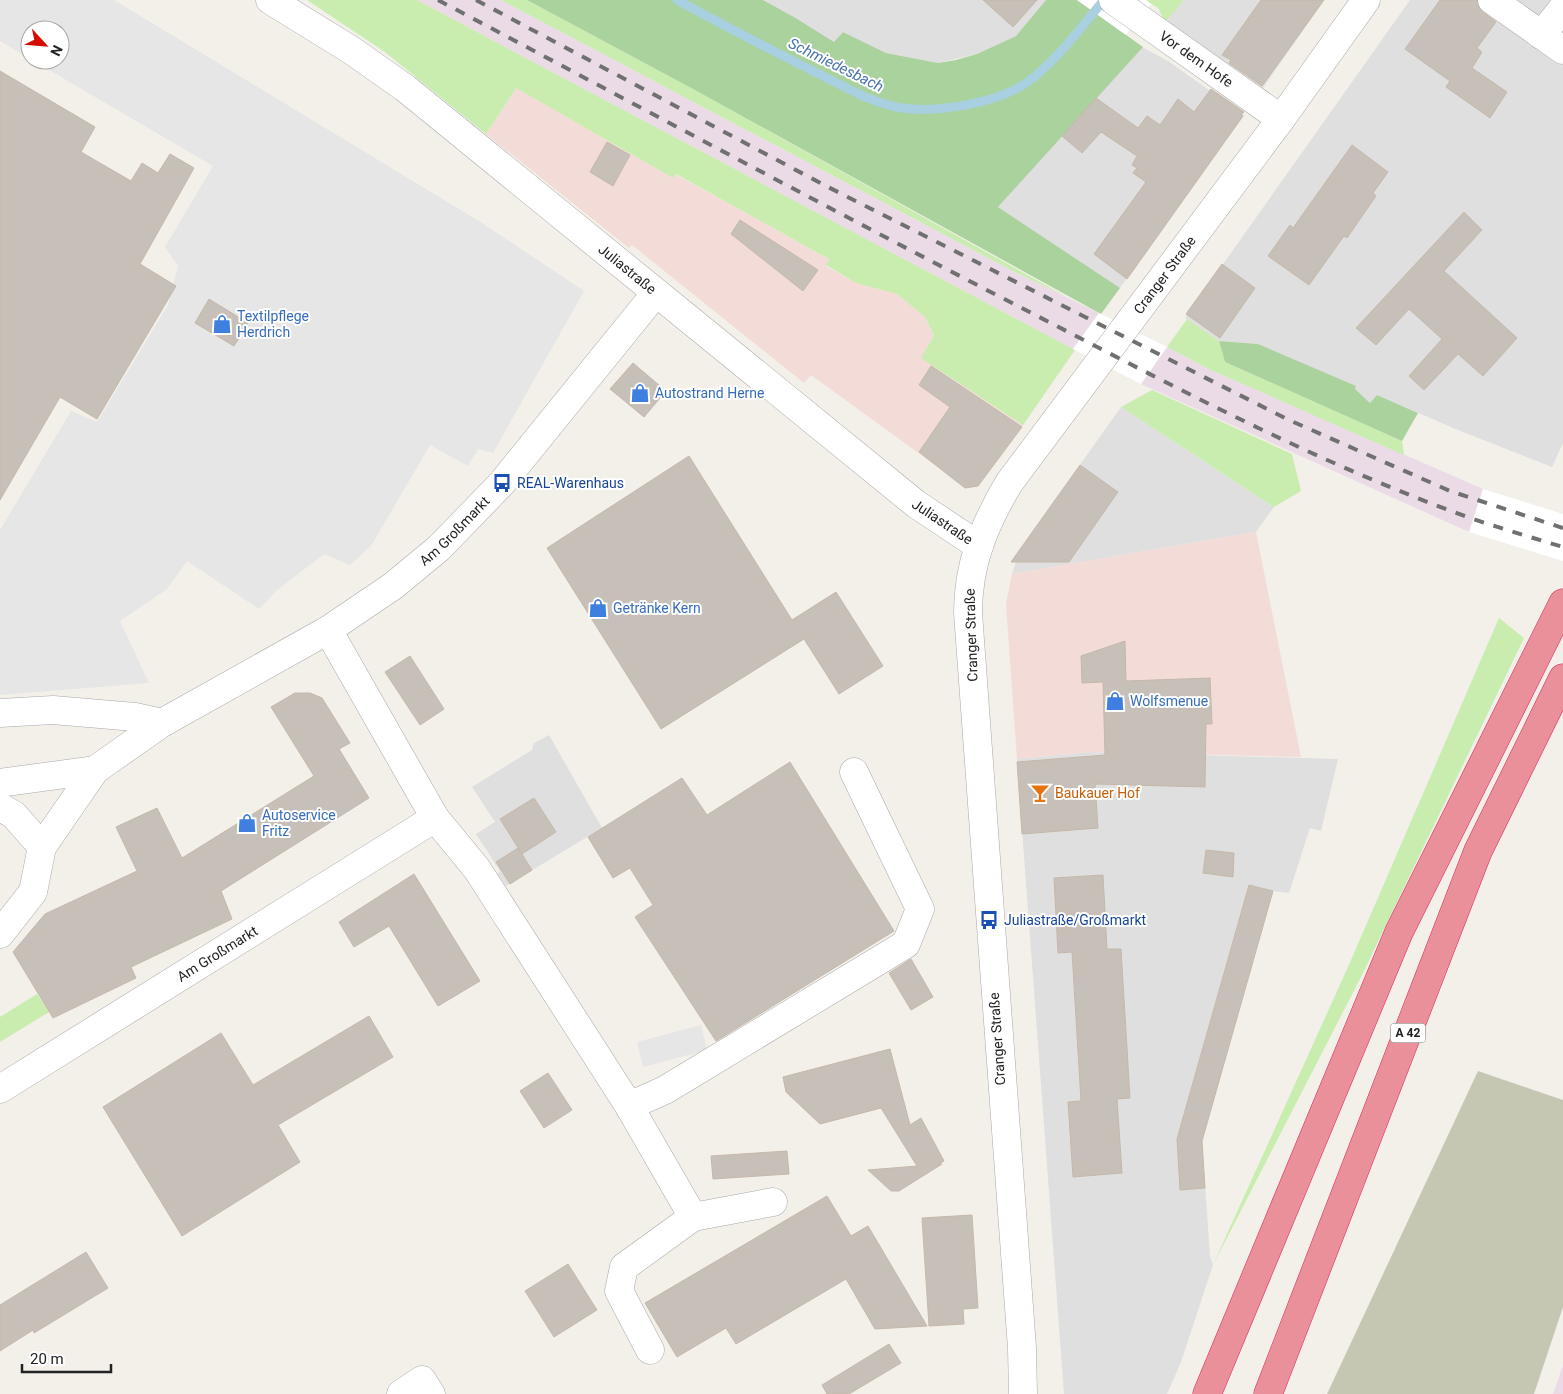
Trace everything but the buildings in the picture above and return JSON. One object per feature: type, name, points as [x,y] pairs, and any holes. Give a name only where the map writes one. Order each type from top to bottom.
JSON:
[{"type":"highway","points":[[1207,1394],[1399,932],[1563,603]]},
{"type":"highway","name":"A 42","points":[[1268,1394],[1478,851],[1563,678]]},
{"type":"street","name":"Juliastraße","points":[[270,0],[352,50],[404,88],[655,294],[931,516],[979,546]]},
{"type":"street","name":"Vor dem Hofe","points":[[1113,0],[1281,119]]},
{"type":"street","name":"Cranger Straße","points":[[1023,1394],[1022,1348],[968,613],[970,574],[988,523],[1010,483],[1281,119],[1366,0]]},
{"type":"street","points":[[1492,0],[1563,50]]},
{"type":"street","points":[[1541,35],[1563,8]]},
{"type":"street","name":"Am Großmarkt","points":[[1,934],[33,892],[42,847],[95,770],[162,723],[328,630],[393,586],[439,548],[502,483],[655,294]]},
{"type":"street","points":[[328,630],[435,818],[477,869],[629,1106],[693,1217]]},
{"type":"street","points":[[0,713],[53,710],[135,717],[162,723]]},
{"type":"street","name":"Am Großmarkt","points":[[0,783],[95,770]]},
{"type":"street","points":[[629,1106],[665,1090],[906,944],[920,908],[854,772]]},
{"type":"street","points":[[0,807],[14,815],[42,847]]},
{"type":"street","name":"Am Großmarkt","points":[[0,1089],[435,818]]},
{"type":"street","points":[[650,1350],[619,1291],[624,1267],[693,1217],[773,1202]]},
{"type":"street","points":[[401,1394],[422,1380],[431,1394]]},
{"type":"shaded area","points":[[0,0],[114,0],[482,223],[584,291],[493,453],[478,449],[468,466],[430,445],[371,546],[350,565],[324,554],[276,591],[259,609],[187,561],[167,589],[120,621],[149,683],[0,695],[0,530],[71,411],[97,422],[168,305],[178,266],[165,247],[213,166],[49,70],[70,70],[70,20],[20,20],[20,53],[0,41]]},
{"type":"shaded area","points":[[417,0],[501,0],[1015,272],[1099,313],[1073,349]]},
{"type":"shaded area","points":[[763,0],[1046,0],[1016,36],[977,54],[938,63],[886,53],[843,32],[834,43],[794,17]]},
{"type":"shaded area","points":[[1184,0],[1324,0],[1263,88],[1170,23],[1167,19]]},
{"type":"shaded area","points":[[1410,0],[1563,0],[1563,443],[1552,467],[1458,430],[1377,395],[1370,403],[1355,389],[1258,344],[1219,341],[1185,318]]},
{"type":"shaded area","points":[[1142,47],[1168,61],[1244,115],[1120,288],[998,207]]},
{"type":"shaded area","points":[[516,88],[673,178],[675,174],[829,259],[826,266],[856,283],[897,294],[925,317],[934,337],[922,358],[1023,425],[979,485],[969,487],[928,460],[811,375],[804,383],[632,245],[629,248],[486,134]]},
{"type":"shaded area","points":[[1167,347],[1211,370],[1483,489],[1469,532],[1141,384]]},
{"type":"shaded area","points":[[1121,407],[1274,507],[1256,532],[1012,574],[1020,549]]},
{"type":"shaded area","points":[[1256,532],[1301,757],[1090,752],[1017,759],[1006,604],[1012,574]]},
{"type":"shaded area","points":[[549,735],[602,828],[506,886],[498,874],[500,871],[476,834],[495,822],[472,787],[532,750],[534,743]]},
{"type":"shaded area","points":[[1090,752],[1338,759],[1321,831],[1310,828],[1289,893],[1273,891],[1202,1141],[1210,1256],[1213,1265],[1181,1362],[1167,1394],[1064,1394],[1017,759]]},
{"type":"shaded area","points":[[701,1025],[707,1050],[643,1067],[637,1042]]},
{"type":"shaded area","points":[[1478,1071],[1563,1100],[1563,1307],[1534,1394],[1327,1394]]},
{"type":"shaded area","points":[[1563,1365],[1563,1394],[1553,1394]]},
{"type":"green space","points":[[307,0],[417,0],[1075,350],[1023,425],[921,358],[934,336],[925,317],[897,294],[856,283],[826,265],[829,259],[676,174],[673,178],[516,88],[486,134],[385,52]]},
{"type":"green space","points":[[501,0],[527,0],[693,89],[1067,297],[1015,272]]},
{"type":"green space","points":[[527,0],[763,0],[834,42],[843,32],[886,53],[938,63],[977,54],[1016,36],[1046,0],[1077,0],[1143,47],[998,207],[1120,288],[1101,314],[693,89]]},
{"type":"green space","points":[[1146,0],[1184,0],[1165,22],[1158,8]]},
{"type":"green space","points":[[1187,319],[1219,341],[1225,362],[1402,441],[1404,455],[1211,370],[1167,347]]},
{"type":"green space","points":[[1219,341],[1258,344],[1356,386],[1355,389],[1370,403],[1377,395],[1418,413],[1402,441],[1225,362]]},
{"type":"green space","points":[[1152,390],[1292,454],[1301,491],[1274,507],[1121,407]]},
{"type":"green space","points":[[1499,618],[1524,638],[1362,975],[1213,1265],[1348,967]]},
{"type":"green space","points":[[37,994],[49,1012],[0,1042],[0,1017]]},
{"type":"pier","points":[[1077,0],[1146,0],[1151,4],[1126,35]]},
{"type":"pier","points":[[1099,313],[1167,347],[1141,384],[1073,349]]},
{"type":"pier","points":[[1483,489],[1563,514],[1563,561],[1469,532]]},
{"type":"waterway","name":"Schmiedesbach","points":[[677,0],[857,93],[891,106],[916,109],[949,108],[966,105],[1014,90],[1048,65],[1104,0]]},
{"type":"railway","points":[[438,0],[940,266],[1296,446],[1413,497],[1473,519],[1563,547]]},
{"type":"railway","points":[[476,0],[826,186],[1289,420],[1450,491],[1563,528]]},
{"type":"place","name":"Textilpflege Herdrich","points":[[222,324]]},
{"type":"place","name":"Autostrand Herne","points":[[640,393]]},
{"type":"place","name":"REAL-Warenhaus","points":[[502,483]]},
{"type":"place","name":"Getränke Kern","points":[[598,608]]},
{"type":"place","name":"Wolfsmenue","points":[[1115,701]]},
{"type":"place","name":"Baukauer Hof","points":[[1040,793]]},
{"type":"place","name":"Autoservice Fritz","points":[[247,823]]},
{"type":"place","name":"Juliastraße/Großmarkt","points":[[989,920]]}]
